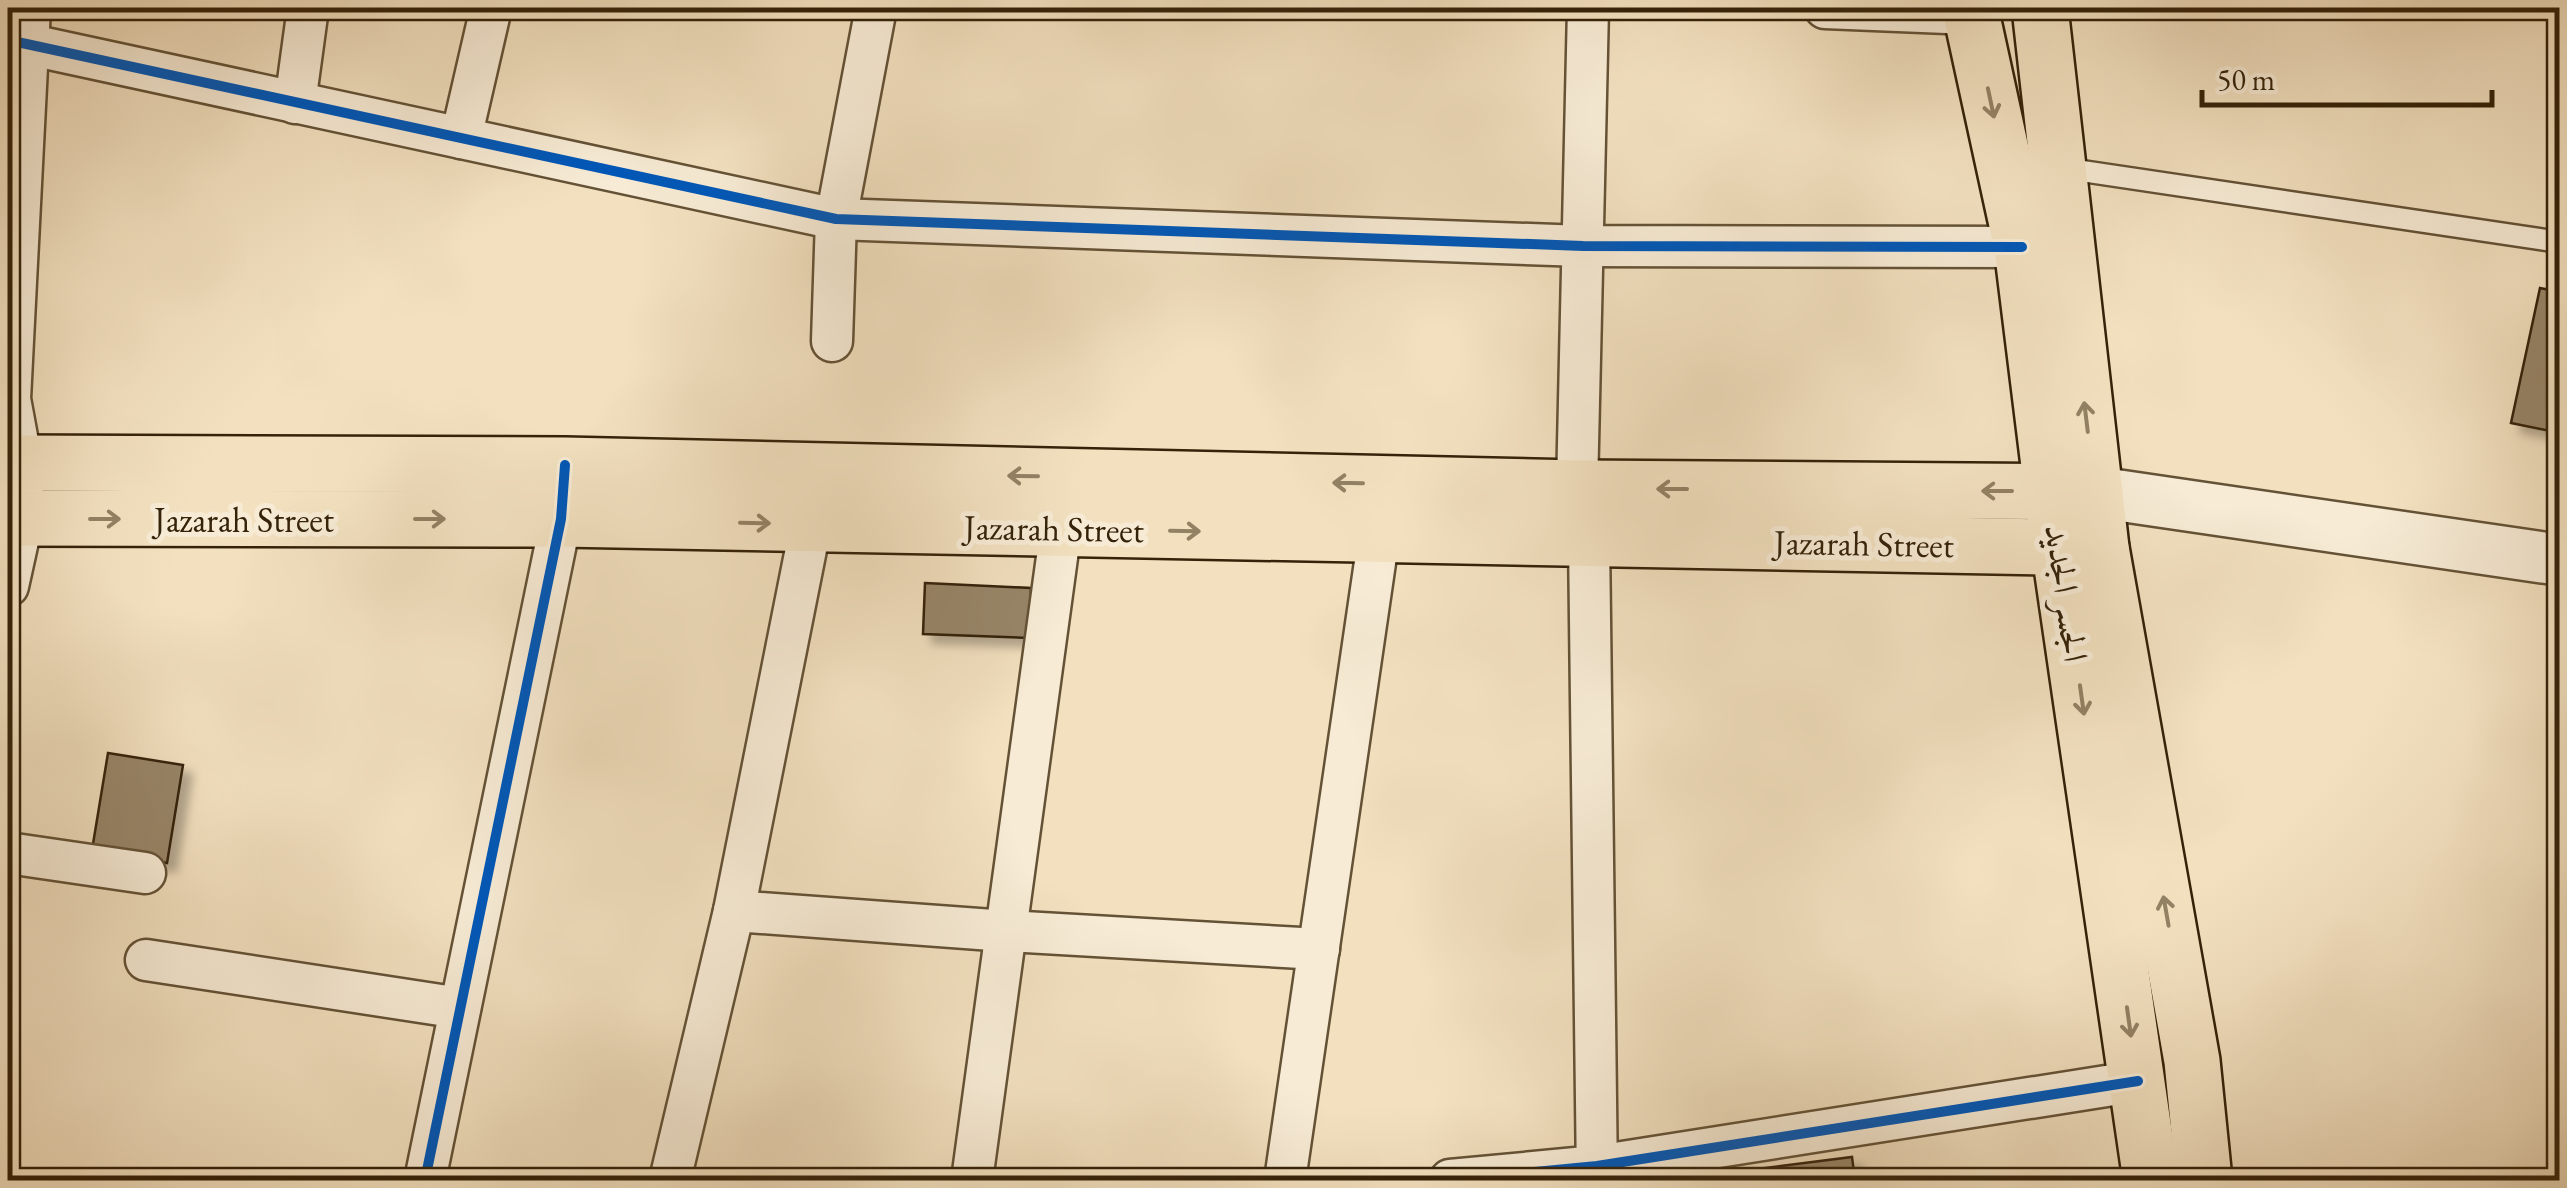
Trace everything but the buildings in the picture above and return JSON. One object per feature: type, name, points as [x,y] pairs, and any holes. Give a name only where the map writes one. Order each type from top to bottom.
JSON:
[{"type":"main road","name":"الجسر الجديد","points":[[2040,8],[2057,167],[2074,492],[2152,1180]]},
{"type":"main road","name":"الجسر الجديد","points":[[1971,11],[2074,492]]},
{"type":"main road","name":"Jazarah Street","points":[[15,464],[565,466],[1583,514],[2080,547]]},
{"type":"main road","name":"Jazarah Street","points":[[15,518],[561,519],[1379,535],[1583,514],[2074,492]]},
{"type":"main road","name":"الجسر الجديد","points":[[2080,547],[2192,1060],[2204,1180]]},
{"type":"street","points":[[295,103],[308,8]]},
{"type":"street","points":[[460,138],[491,8]]},
{"type":"street","points":[[832,341],[836,219],[876,8]]},
{"type":"street","points":[[1588,8],[1583,514],[1597,1173]]},
{"type":"street","points":[[1825,8],[1971,11]]},
{"type":"street","points":[[8,586],[15,518],[9,399],[22,31],[295,103],[836,219],[1583,246],[2022,247]]},
{"type":"street","points":[[425,1180],[561,519],[565,466]]},
{"type":"street","points":[[2074,492],[2560,560]]},
{"type":"street","points":[[670,1180],[734,910],[811,524]]},
{"type":"street","points":[[972,1180],[1061,528]]},
{"type":"street","points":[[1285,1180],[1379,535]]},
{"type":"street","points":[[8,852],[145,872]]},
{"type":"street","points":[[734,910],[1319,949]]},
{"type":"street","points":[[146,960],[460,1008]]},
{"type":"street","points":[[1450,1180],[1597,1173],[2138,1081]]},
{"type":"lane","points":[[2057,167],[2560,242]]},
{"type":"cycle path","points":[[8,40],[836,219],[1583,246],[2022,247]]},
{"type":"cycle path","points":[[425,1180],[561,519],[565,465]]},
{"type":"cycle path","points":[[1450,1180],[1597,1166],[2138,1081]]}]
